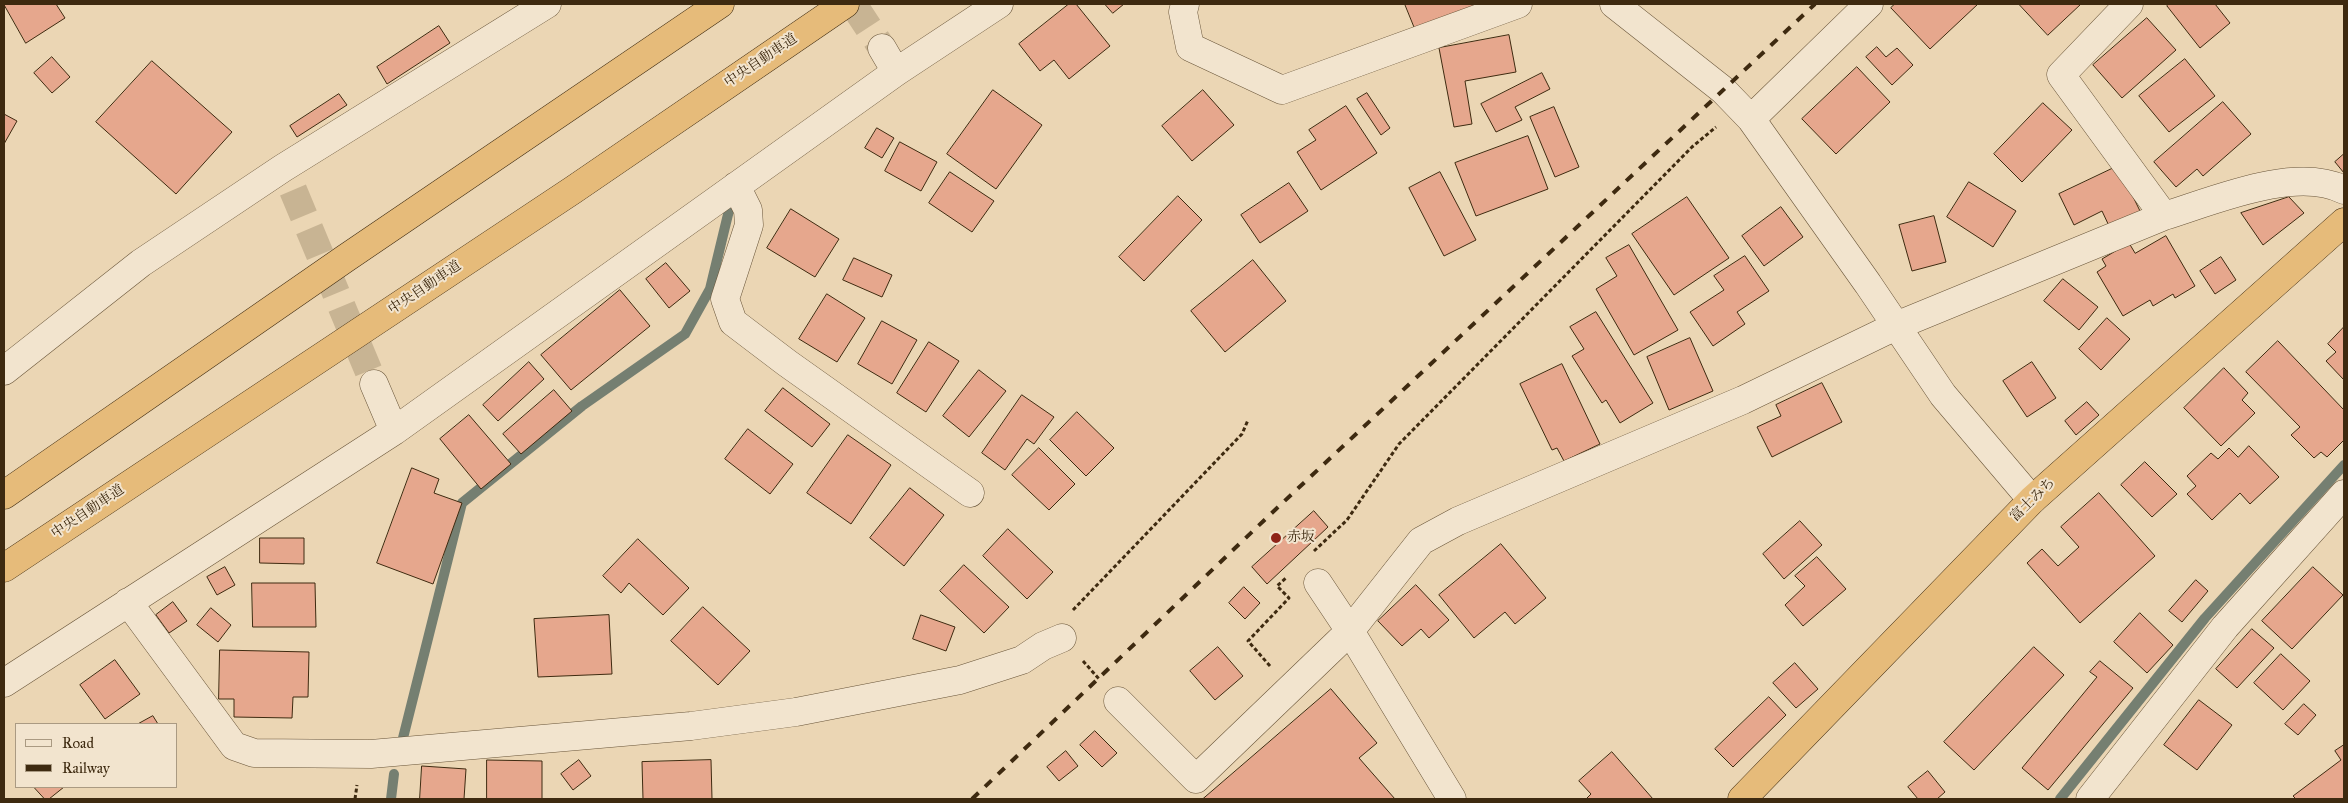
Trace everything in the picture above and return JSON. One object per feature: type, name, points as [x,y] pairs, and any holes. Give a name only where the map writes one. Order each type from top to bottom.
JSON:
[{"type":"highway","points":[[4,495],[346,258],[720,4]]},
{"type":"highway","name":"中央自動車道","points":[[4,568],[573,190],[844,4]]},
{"type":"highway","name":"富士みち","points":[[1742,799],[2032,500],[2344,222]]},
{"type":"street","points":[[4,371],[15,350],[140,263],[288,179],[547,4]]},
{"type":"street","points":[[4,683],[394,431],[896,72],[999,4]]},
{"type":"street","points":[[1185,4],[1183,12],[1190,47],[1282,90],[1518,4]]},
{"type":"street","points":[[1614,4],[1723,90],[1745,113],[1896,326],[1942,395],[2032,500]]},
{"type":"street","points":[[1745,113],[1869,4]]},
{"type":"street","points":[[2129,4],[2060,75],[2164,216]]},
{"type":"street","points":[[882,48],[896,72]]},
{"type":"street","points":[[1118,700],[1196,779],[1350,631],[1422,541],[1458,521],[1743,400],[1896,326],[2164,216],[2273,182],[2331,183],[2344,190]]},
{"type":"street","points":[[736,186],[748,210],[749,225],[724,299],[733,322],[786,363],[970,493]]},
{"type":"street","points":[[374,384],[394,431]]},
{"type":"street","points":[[2090,799],[2225,628],[2344,494]]},
{"type":"street","points":[[1318,583],[1350,631],[1452,799]]},
{"type":"street","points":[[128,602],[234,746],[254,753],[371,754],[692,726],[796,712],[960,680],[1022,660],[1043,646],[1062,638]]},
{"type":"path","points":[[1308,557],[1347,520],[1399,444],[1474,366],[1692,147],[1745,113]]},
{"type":"path","points":[[1118,700],[1056,629],[1242,434],[1248,420]]},
{"type":"path","points":[[1290,575],[1277,586],[1289,598],[1248,641],[1290,689]]},
{"type":"building","points":[[4,4],[56,4],[65,18],[26,43]]},
{"type":"building","points":[[1069,4],[1076,4],[1110,46],[1069,79],[1054,60],[1040,71],[1019,44]]},
{"type":"building","points":[[1105,4],[1124,4],[1113,13]]},
{"type":"building","points":[[1405,4],[1487,4],[1416,31]]},
{"type":"building","points":[[1895,4],[1978,4],[1930,49],[1891,8]]},
{"type":"building","points":[[2019,4],[2081,4],[2048,35]]},
{"type":"building","points":[[2169,4],[2215,4],[2230,23],[2200,48],[2167,6]]},
{"type":"building","points":[[2147,18],[2176,50],[2122,98],[2093,65]]},
{"type":"building","points":[[439,26],[450,43],[387,84],[377,67]]},
{"type":"building","points":[[1509,35],[1516,72],[1465,81],[1472,124],[1454,127],[1439,48]]},
{"type":"building","points":[[1877,47],[1886,57],[1897,48],[1913,65],[1892,85],[1866,57]]},
{"type":"building","points":[[52,57],[70,77],[52,93],[34,73]]},
{"type":"building","points":[[2185,59],[2215,96],[2169,132],[2139,96]]},
{"type":"building","points":[[152,61],[232,132],[176,194],[96,122]]},
{"type":"building","points":[[1857,67],[1890,102],[1836,154],[1802,119]]},
{"type":"building","points":[[1542,73],[1550,89],[1515,107],[1522,120],[1496,132],[1481,104]]},
{"type":"building","points":[[993,90],[1042,125],[996,189],[947,154]]},
{"type":"building","points":[[1203,90],[1234,125],[1192,161],[1162,126]]},
{"type":"building","points":[[1367,93],[1390,128],[1381,135],[1357,99]]},
{"type":"building","points":[[339,94],[347,105],[297,137],[290,126]]},
{"type":"building","points":[[2223,102],[2251,134],[2203,176],[2197,169],[2176,187],[2154,162]]},
{"type":"building","points":[[2043,103],[2072,130],[2022,182],[1994,154]]},
{"type":"building","points":[[1346,106],[1377,153],[1321,190],[1297,152],[1316,140],[1309,130]]},
{"type":"building","points":[[1554,107],[1579,167],[1555,177],[1530,117]]},
{"type":"building","points":[[4,114],[17,121],[4,144]]},
{"type":"building","points":[[877,128],[894,138],[882,158],[865,148]]},
{"type":"building","points":[[1528,136],[1548,189],[1476,216],[1455,163]]},
{"type":"building","points":[[900,142],[937,162],[921,191],[885,171]]},
{"type":"building","points":[[2344,154],[2344,173],[2335,162]]},
{"type":"building","points":[[2118,166],[2141,213],[2110,228],[2102,211],[2074,225],[2059,194]]},
{"type":"building","points":[[950,172],[994,201],[972,232],[929,203]]},
{"type":"building","points":[[1440,172],[1476,240],[1444,256],[1409,188]]},
{"type":"building","points":[[1969,182],[2016,211],[1993,247],[1947,217]]},
{"type":"building","points":[[1289,183],[1308,211],[1260,243],[1241,215]]},
{"type":"building","points":[[1178,196],[1202,220],[1144,281],[1119,257]]},
{"type":"building","points":[[1687,197],[1729,258],[1674,295],[1632,234]]},
{"type":"building","points":[[2289,197],[2304,213],[2263,245],[2241,213]]},
{"type":"building","points":[[1781,207],[1803,237],[1764,266],[1742,236]]},
{"type":"building","points":[[791,209],[839,239],[815,277],[767,248]]},
{"type":"building","points":[[1934,216],[1946,262],[1912,271],[1899,225]]},
{"type":"building","points":[[2166,236],[2195,286],[2175,298],[2173,294],[2153,306],[2150,300],[2123,316],[2097,272],[2106,266],[2102,259],[2129,243],[2135,253]]},
{"type":"building","points":[[1629,245],[1678,330],[1634,355],[1596,289],[1617,276],[1606,258]]},
{"type":"building","points":[[1745,256],[1769,291],[1737,312],[1745,324],[1713,346],[1690,312],[1724,290],[1714,276]]},
{"type":"building","points":[[2221,257],[2236,280],[2215,294],[2200,271]]},
{"type":"building","points":[[854,258],[892,275],[882,297],[843,280]]},
{"type":"building","points":[[1253,260],[1286,301],[1225,352],[1191,311]]},
{"type":"building","points":[[666,263],[690,291],[669,308],[646,279]]},
{"type":"building","points":[[2063,279],[2098,307],[2079,330],[2044,301]]},
{"type":"building","points":[[620,290],[650,326],[571,390],[541,355]]},
{"type":"building","points":[[827,294],[865,318],[837,362],[799,339]]},
{"type":"building","points":[[1596,312],[1653,403],[1620,423],[1606,400],[1602,403],[1572,356],[1584,349],[1570,327]]},
{"type":"building","points":[[2107,318],[2130,339],[2101,370],[2079,349]]},
{"type":"building","points":[[882,321],[917,340],[892,384],[858,364]]},
{"type":"building","points":[[2344,327],[2344,380],[2326,361],[2336,352],[2328,344]]},
{"type":"building","points":[[1690,338],[1713,391],[1669,410],[1647,357]]},
{"type":"building","points":[[2278,341],[2344,410],[2344,440],[2327,457],[2321,452],[2314,458],[2291,435],[2300,427],[2246,372]]},
{"type":"building","points":[[929,342],[959,361],[926,412],[897,393]]},
{"type":"building","points":[[529,362],[544,379],[498,421],[483,405]]},
{"type":"building","points":[[2032,362],[2056,398],[2027,417],[2003,381]]},
{"type":"building","points":[[1562,364],[1600,444],[1564,461],[1557,448],[1552,450],[1520,384]]},
{"type":"building","points":[[2224,368],[2248,393],[2242,400],[2255,413],[2221,446],[2184,408]]},
{"type":"building","points":[[979,370],[1006,391],[969,437],[943,416]]},
{"type":"building","points":[[1822,383],[1842,422],[1772,457],[1757,427],[1781,416],[1776,405]]},
{"type":"building","points":[[783,388],[830,424],[812,447],[765,411]]},
{"type":"building","points":[[554,390],[572,411],[521,454],[503,434]]},
{"type":"building","points":[[1022,395],[1054,417],[1034,444],[1027,439],[1005,470],[982,453]]},
{"type":"building","points":[[2087,402],[2099,415],[2076,435],[2065,421]]},
{"type":"building","points":[[1077,412],[1114,448],[1086,476],[1050,440]]},
{"type":"building","points":[[469,415],[511,464],[481,489],[440,439]]},
{"type":"building","points":[[748,429],[793,464],[770,494],[725,459]]},
{"type":"building","points":[[848,435],[891,465],[851,524],[807,493]]},
{"type":"building","points":[[2249,446],[2279,477],[2250,504],[2240,493],[2212,520],[2187,494],[2196,486],[2187,476],[2211,453],[2218,459],[2229,448],[2238,457]]},
{"type":"building","points":[[1039,448],[1075,484],[1049,510],[1012,475]]},
{"type":"building","points":[[2145,462],[2177,494],[2152,517],[2121,485]]},
{"type":"building","points":[[412,468],[439,479],[434,493],[462,503],[433,584],[377,563]]},
{"type":"building","points":[[910,488],[944,515],[904,566],[870,538]]},
{"type":"building","points":[[2099,493],[2155,556],[2080,623],[2027,563],[2042,549],[2058,566],[2079,547],[2061,527]]},
{"type":"building","points":[[1314,511],[1328,527],[1267,584],[1252,567]]},
{"type":"building","points":[[1800,521],[1822,545],[1784,579],[1763,554]]},
{"type":"building","points":[[1008,529],[1053,572],[1027,599],[983,556]]},
{"type":"building","points":[[260,538],[304,538],[304,564],[260,563]]},
{"type":"building","points":[[638,539],[689,588],[663,615],[629,583],[621,593],[603,576]]},
{"type":"building","points":[[1501,544],[1546,598],[1515,624],[1505,612],[1474,638],[1439,595]]},
{"type":"building","points":[[1817,557],[1846,589],[1803,626],[1785,605],[1805,586],[1795,576]]},
{"type":"building","points":[[964,565],[1009,607],[984,633],[940,591]]},
{"type":"building","points":[[225,567],[235,585],[217,595],[207,577]]},
{"type":"building","points":[[2313,567],[2343,595],[2292,649],[2262,621]]},
{"type":"building","points":[[2196,580],[2208,591],[2182,622],[2169,611]]},
{"type":"building","points":[[252,583],[315,583],[316,627],[253,627]]},
{"type":"building","points":[[1416,585],[1449,620],[1429,638],[1421,629],[1402,646],[1378,621]]},
{"type":"building","points":[[1244,587],[1260,603],[1245,619],[1229,603]]},
{"type":"building","points":[[173,602],[187,621],[169,633],[156,615]]},
{"type":"building","points":[[703,607],[750,651],[718,685],[671,641]]},
{"type":"building","points":[[211,608],[231,625],[218,642],[197,625]]},
{"type":"building","points":[[2140,613],[2173,645],[2147,673],[2114,642]]},
{"type":"building","points":[[609,615],[612,674],[538,677],[534,619]]},
{"type":"building","points":[[921,615],[955,627],[946,651],[913,639]]},
{"type":"building","points":[[2252,629],[2274,648],[2237,688],[2216,669]]},
{"type":"building","points":[[1218,647],[1243,676],[1215,700],[1190,671]]},
{"type":"building","points":[[2034,647],[2064,675],[1974,770],[1944,742]]},
{"type":"building","points":[[220,650],[309,652],[308,697],[293,697],[292,718],[234,717],[234,699],[219,699]]},
{"type":"building","points":[[2281,654],[2310,681],[2283,710],[2254,683]]},
{"type":"building","points":[[115,660],[140,694],[105,719],[80,685]]},
{"type":"building","points":[[2100,661],[2133,688],[2048,790],[2022,768],[2097,677],[2090,672]]},
{"type":"building","points":[[1795,663],[1818,689],[1796,708],[1773,683]]},
{"type":"building","points":[[1331,689],[1377,743],[1359,758],[1395,799],[1203,799]]},
{"type":"building","points":[[1769,697],[1786,715],[1733,767],[1715,749]]},
{"type":"building","points":[[2199,700],[2232,725],[2197,770],[2164,745]]},
{"type":"building","points":[[2304,704],[2316,715],[2298,735],[2285,724]]},
{"type":"building","points":[[153,716],[157,723],[140,723]]},
{"type":"building","points":[[1095,731],[1117,753],[1102,767],[1080,745]]},
{"type":"building","points":[[2344,745],[2344,799],[2296,799],[2293,796],[2341,760],[2335,751]]},
{"type":"building","points":[[1066,751],[1078,766],[1059,781],[1047,767]]},
{"type":"building","points":[[1612,752],[1653,799],[1586,799],[1591,794],[1579,781]]},
{"type":"building","points":[[487,760],[542,761],[542,799],[487,799]]},
{"type":"building","points":[[579,760],[591,776],[573,790],[561,774]]},
{"type":"building","points":[[711,760],[712,799],[643,799],[642,762]]},
{"type":"building","points":[[422,766],[466,769],[464,799],[420,799]]},
{"type":"building","points":[[1928,771],[1945,792],[1937,799],[1918,799],[1908,787]]},
{"type":"building","points":[[35,788],[63,788],[49,799],[45,799]]},
{"type":"waterway","points":[[403,738],[462,503],[582,406],[685,334],[710,289],[731,202]]},
{"type":"waterway","points":[[2060,799],[2205,618],[2344,465]]},
{"type":"waterway","points":[[391,799],[394,774]]},
{"type":"tunnel","points":[[853,4],[882,48]]},
{"type":"tunnel","points":[[293,190],[374,384]]},
{"type":"railway","points":[[972,799],[1276,509],[1815,4]]},
{"type":"place","name":"赤坂","points":[[1276,538]]}]
